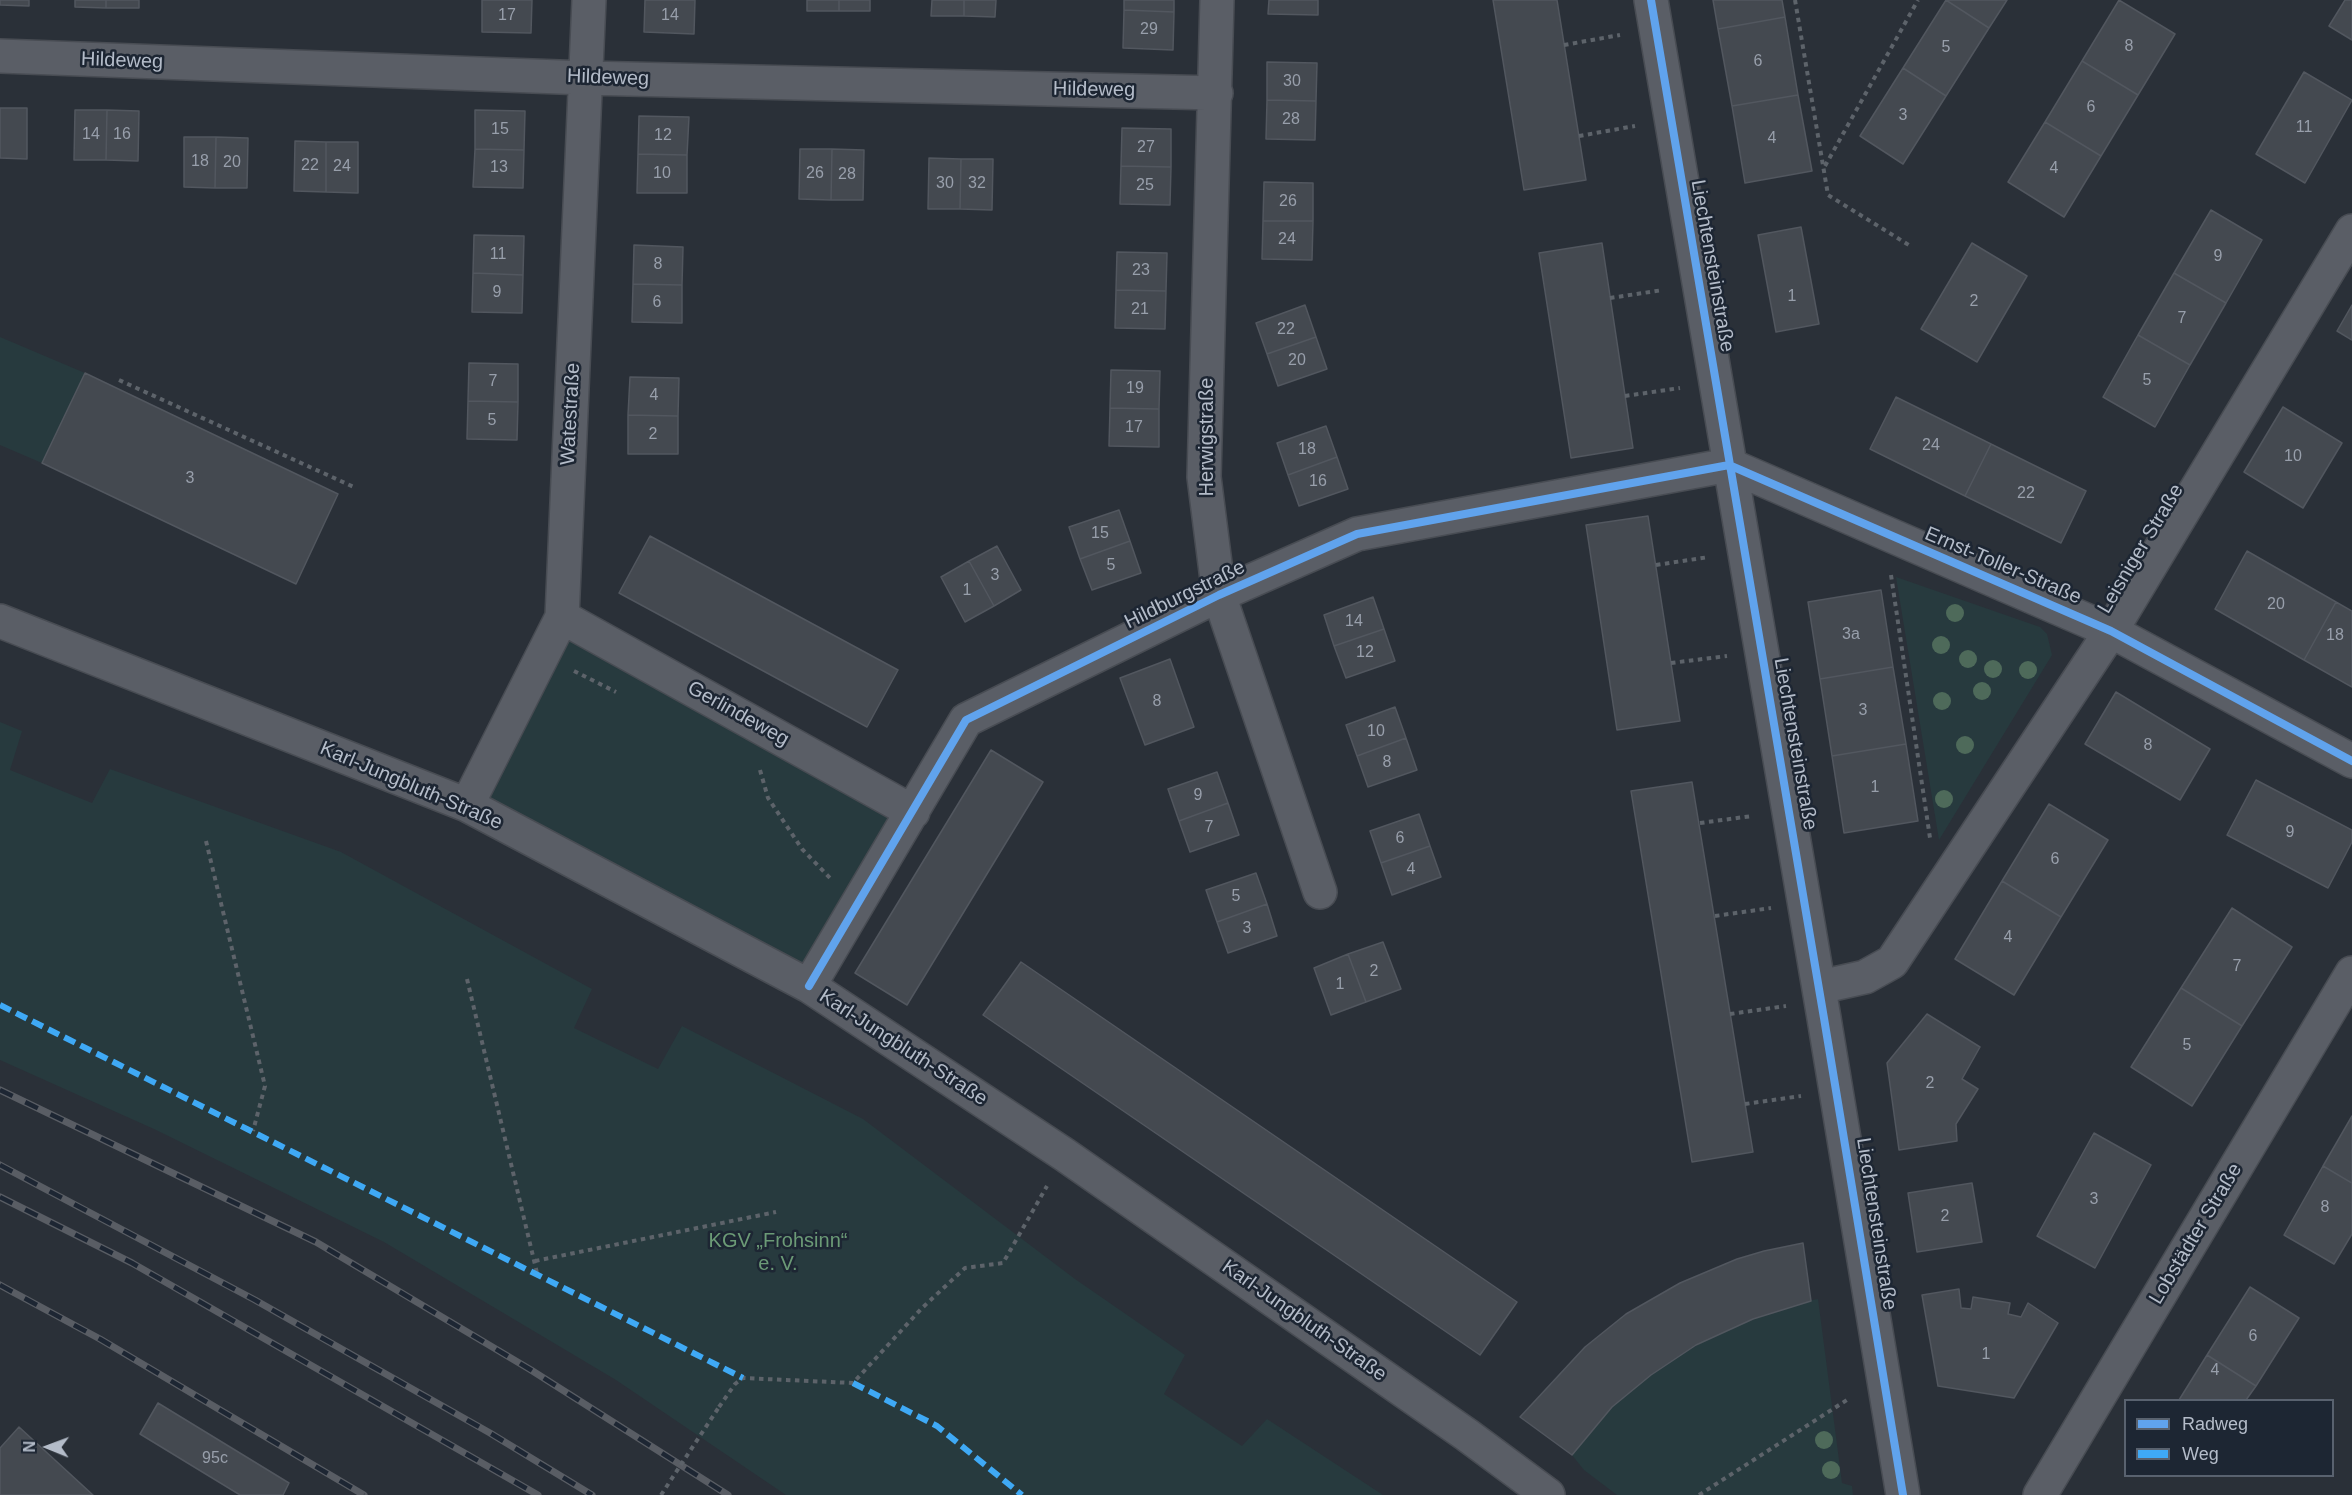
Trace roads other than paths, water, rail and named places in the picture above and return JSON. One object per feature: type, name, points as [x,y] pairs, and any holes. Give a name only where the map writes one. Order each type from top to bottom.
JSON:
[{"type":"street","name":"Watestraße","points":[[467,805],[562,617],[589,0]]},
{"type":"street","name":"Herwigstraße","points":[[1217,0],[1204,477],[1219,595],[1320,892]]},
{"type":"street","name":"Liechtensteinstraße","points":[[1654,14],[1729,465],[1806,903],[1903,1495]]},
{"type":"street","name":"Hildeweg","points":[[0,56],[586,78],[1216,93]]},
{"type":"street","name":"Leisniger Straße","points":[[1821,994],[1865,977],[1892,962],[2111,631],[2352,231]]},
{"type":"street","name":"Hildburgstraße","points":[[809,986],[966,720],[1219,595],[1357,534],[1729,465]]},
{"type":"street","name":"Ernst-Toller-Straße","points":[[1729,465],[2111,631],[2352,761]]},
{"type":"street","name":"Gerlindeweg","points":[[562,617],[913,812]]},
{"type":"street","name":"Karl-Jungbluth-Straße","points":[[0,621],[467,805],[809,986],[1075,1161],[1467,1435],[1548,1495]]},
{"type":"street","name":"Lobstädter Straße","points":[[2040,1495],[2352,973]]},
{"type":"railway","points":[[0,1090],[316,1242],[531,1370],[728,1495]]},
{"type":"railway","points":[[0,1165],[255,1300],[490,1433],[592,1495]]},
{"type":"railway","points":[[0,1197],[132,1263],[538,1495]]},
{"type":"railway","points":[[0,1285],[100,1339],[364,1495]]},
{"type":"park label","name":"KGV „Frohsinn“ e. V.","points":[[778,1252]]}]
